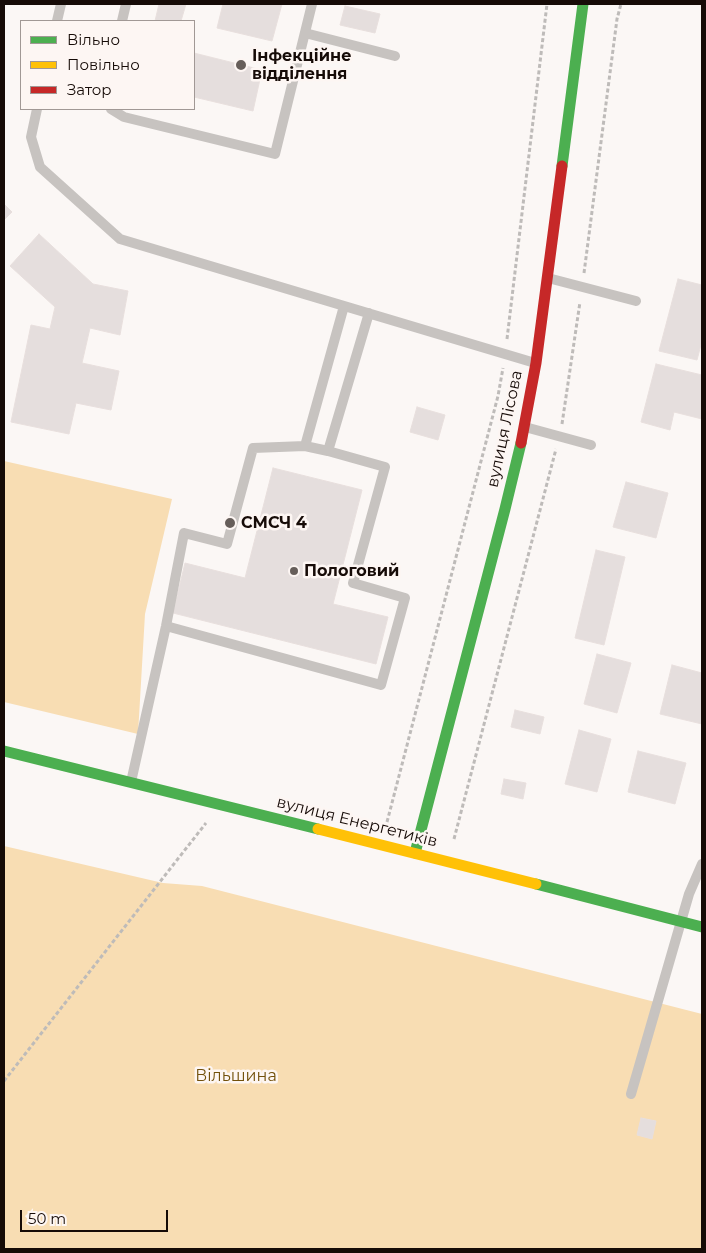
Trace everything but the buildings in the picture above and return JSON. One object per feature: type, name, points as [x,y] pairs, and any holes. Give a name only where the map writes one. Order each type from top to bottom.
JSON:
[{"type":"street","name":"вулиця Лісова","points":[[415,853],[505,509],[524,426],[536,363],[583,4]]},
{"type":"street","name":"вулиця Енергетиків","points":[[4,751],[415,853],[702,927]]},
{"type":"lane","points":[[57,20],[61,4]]},
{"type":"lane","points":[[122,20],[126,4]]},
{"type":"lane","points":[[113,110],[124,117],[275,154],[312,4]]},
{"type":"lane","points":[[305,33],[395,56]]},
{"type":"lane","points":[[37,110],[31,137],[40,167],[120,239],[536,363]]},
{"type":"lane","points":[[547,278],[636,300]]},
{"type":"lane","points":[[305,446],[344,306]]},
{"type":"lane","points":[[328,451],[369,313]]},
{"type":"lane","points":[[524,426],[591,445]]},
{"type":"lane","points":[[131,783],[166,626],[184,533],[227,544],[253,448],[305,446],[385,467],[353,583],[405,598],[381,685],[166,626]]},
{"type":"lane","points":[[631,1094],[689,894],[702,864]]},
{"type":"path","points":[[394,827],[386,825],[498,396],[505,354],[547,4]]},
{"type":"path","points":[[447,838],[456,839],[562,423],[617,20],[621,4]]},
{"type":"path","points":[[4,1081],[221,805]]},
{"type":"green space","points":[[4,461],[172,499],[145,614],[138,734],[4,702]]},
{"type":"green space","name":"Вільшина","points":[[4,846],[163,883],[202,886],[702,1014],[702,1249],[4,1249]]},
{"type":"traffic: fast","points":[[562,166],[583,4]]},
{"type":"traffic: fast","points":[[415,853],[521,443]]},
{"type":"traffic: fast","points":[[4,751],[318,829]]},
{"type":"traffic: fast","points":[[536,884],[702,927]]},
{"type":"traffic: slow","points":[[318,829],[536,884]]},
{"type":"traffic: jam","points":[[521,443],[536,363],[562,166]]},
{"type":"place","name":"Інфекційне відділення","points":[[241,65]]},
{"type":"place","name":"СМСЧ 4","points":[[230,523]]},
{"type":"place","name":"Пологовий","points":[[294,571]]}]
